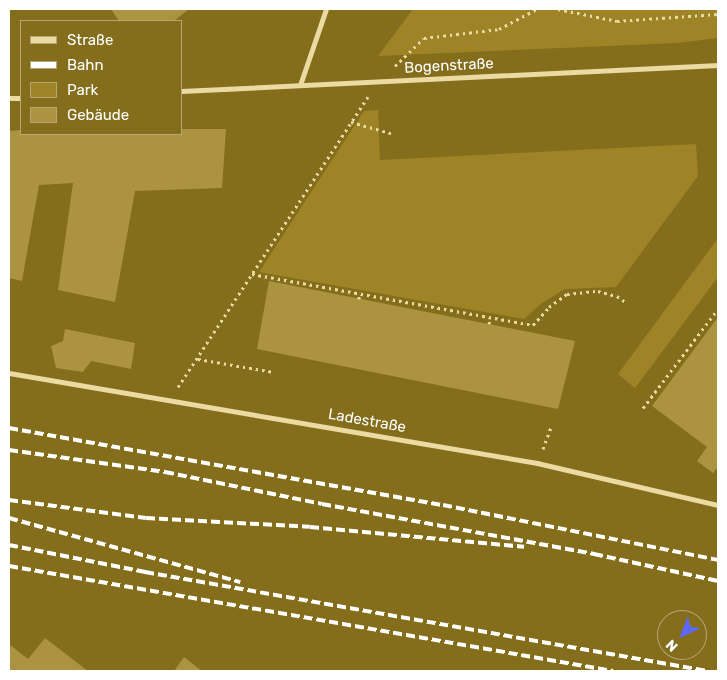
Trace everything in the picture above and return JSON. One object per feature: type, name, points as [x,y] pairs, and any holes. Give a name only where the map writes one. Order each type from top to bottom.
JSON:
[{"type":"street","points":[[300,85],[326,9]]},
{"type":"street","name":"Bogenstraße","points":[[182,91],[718,65]]},
{"type":"street","name":"Ladestraße","points":[[9,373],[537,463],[718,505]]},
{"type":"path","points":[[169,399],[198,359],[351,122],[379,82],[424,38],[499,29],[537,9]]},
{"type":"path","points":[[558,9],[617,21],[718,14]]},
{"type":"path","points":[[351,122],[394,134]]},
{"type":"path","points":[[252,274],[490,319],[533,325],[549,306],[567,294],[588,291],[610,293],[627,303]]},
{"type":"path","points":[[359,294],[359,299]]},
{"type":"path","points":[[643,408],[718,309]]},
{"type":"path","points":[[489,324],[490,319]]},
{"type":"path","points":[[198,359],[274,372]]},
{"type":"path","points":[[537,463],[551,428]]},
{"type":"green space","points":[[413,9],[718,9],[718,38],[677,43],[378,56]]},
{"type":"green space","points":[[378,110],[380,160],[696,144],[698,176],[616,287],[565,289],[542,303],[524,319],[259,272],[364,111]]},
{"type":"green space","points":[[718,238],[718,277],[635,388],[618,374]]},
{"type":"building","points":[[111,9],[189,9],[175,20],[118,20]]},
{"type":"building","points":[[182,129],[226,129],[222,188],[135,191],[115,302],[58,290],[73,183],[39,185],[22,281],[9,278],[9,131],[20,130],[20,135],[182,135]]},
{"type":"building","points":[[269,281],[575,341],[558,409],[257,349]]},
{"type":"building","points":[[718,317],[718,467],[713,473],[697,461],[707,447],[652,406]]},
{"type":"building","points":[[65,329],[135,343],[131,369],[91,361],[83,372],[56,368],[51,346],[63,341]]},
{"type":"building","points":[[45,638],[88,671],[9,671],[9,644],[28,659]]},
{"type":"building","points":[[184,657],[202,671],[174,671]]},
{"type":"railway","points":[[9,428],[443,505],[718,560]]},
{"type":"railway","points":[[9,450],[165,472],[322,504],[594,554],[718,581]]},
{"type":"railway","points":[[9,500],[146,518],[310,527],[524,547]]},
{"type":"railway","points":[[9,518],[240,582]]},
{"type":"railway","points":[[9,545],[145,572],[707,671]]},
{"type":"railway","points":[[9,566],[613,671]]}]
